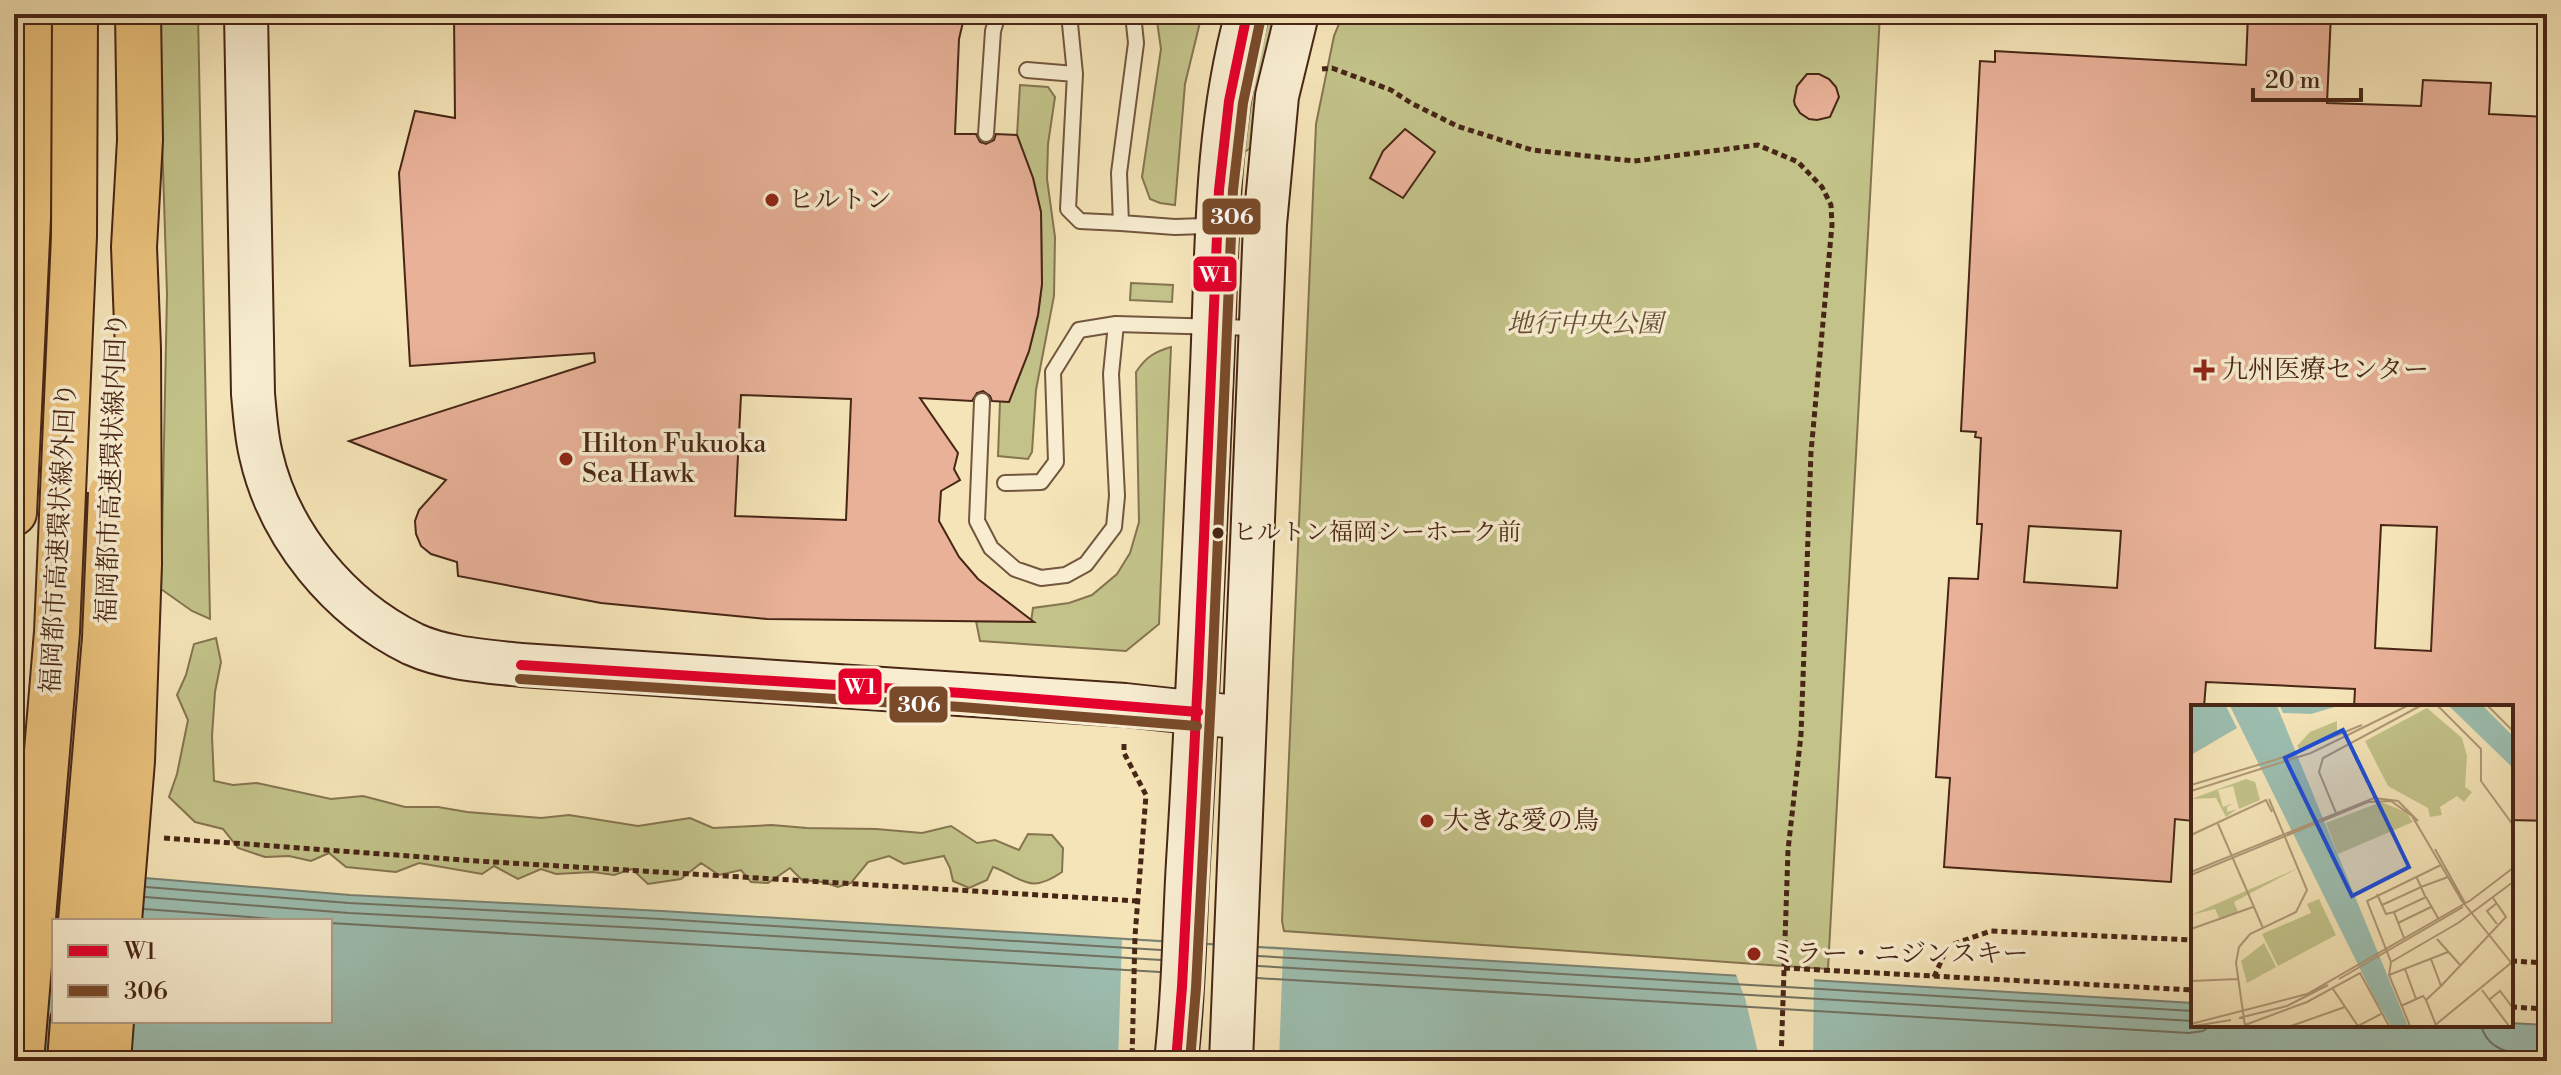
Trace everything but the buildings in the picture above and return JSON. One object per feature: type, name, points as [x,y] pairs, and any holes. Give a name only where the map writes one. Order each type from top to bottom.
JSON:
[{"type":"highway","points":[[14,513],[30,176],[31,14]]},
{"type":"highway","name":"福岡都市高速環状線外回り","points":[[21,1061],[57,632],[74,236],[75,14]]},
{"type":"highway","name":"福岡都市高速環状線内回り","points":[[81,919],[105,638],[126,143],[125,14]]},
{"type":"highway","points":[[119,919],[132,761],[139,564],[134,247],[140,140],[138,14]]},
{"type":"highway","points":[[70,1061],[73,1023]]},
{"type":"highway","points":[[108,1061],[111,1023]]},
{"type":"street","points":[[246,14],[253,394],[261,455],[276,499],[299,543],[332,586],[372,618],[414,644],[475,660],[1125,705],[1245,718]]},
{"type":"street","points":[[1176,1061],[1198,712],[1217,226],[1229,90],[1247,14]]},
{"type":"street","points":[[1231,1061],[1265,224],[1281,70],[1297,14]]},
{"type":"lane","points":[[986,134],[993,31],[998,14]]},
{"type":"lane","points":[[1069,14],[1075,74],[1068,209],[1080,221],[1175,227],[1265,224]]},
{"type":"lane","points":[[1121,223],[1119,173],[1136,43],[1133,14]]},
{"type":"lane","points":[[1027,70],[1075,74]]},
{"type":"lane","points":[[1005,483],[1041,482],[1056,462],[1053,372],[1079,330],[1116,324],[1259,328]]},
{"type":"lane","points":[[982,401],[977,521],[991,548],[1015,569],[1041,578],[1066,575],[1086,564],[1114,527],[1117,496],[1111,374],[1116,324]]},
{"type":"path","points":[[1281,70],[1332,68],[1391,90],[1457,126],[1532,150],[1634,161],[1758,145],[1798,162],[1822,187],[1831,205],[1832,225],[1811,452],[1801,735],[1788,850],[1781,1061]]},
{"type":"path","points":[[1125,705],[1124,753],[1146,795],[1135,936],[1132,1061]]},
{"type":"path","points":[[158,837],[477,861],[1138,901]]},
{"type":"path","points":[[1934,977],[1948,946],[1991,931],[2191,940]]},
{"type":"path","points":[[2513,961],[2547,963]]},
{"type":"path","points":[[1784,968],[2191,990]]},
{"type":"path","points":[[2513,1007],[2547,1009]]},
{"type":"green space","points":[[158,14],[198,14],[210,619],[192,611],[161,589],[167,294]]},
{"type":"green space","points":[[1156,14],[1202,14],[1185,84],[1175,205],[1150,199],[1142,177],[1161,49]]},
{"type":"green space","points":[[1268,14],[1277,14],[1252,147],[1246,151],[1243,150],[1248,92]]},
{"type":"green space","name":"地行中央公園","points":[[1343,14],[1880,14],[1828,969],[1284,931],[1316,124],[1334,36]]},
{"type":"green space","points":[[1020,85],[1048,87],[1055,97],[1048,144],[1047,179],[1055,237],[1054,296],[1036,390],[1032,452],[1028,459],[998,456],[1000,401],[1009,402],[1029,351],[1042,284],[1041,212],[1033,178],[1017,135]]},
{"type":"green space","points":[[1131,283],[1173,285],[1172,302],[1130,300]]},
{"type":"green space","points":[[1171,347],[1159,624],[1126,651],[980,641],[976,621],[1031,622],[1033,608],[1069,603],[1092,595],[1117,574],[1130,553],[1139,522],[1136,372],[1151,356]]},
{"type":"green space","points":[[216,638],[221,662],[212,736],[214,781],[233,785],[257,783],[331,799],[363,796],[405,807],[438,807],[541,818],[569,815],[638,826],[690,818],[713,828],[772,825],[922,833],[951,826],[977,843],[995,840],[1019,850],[1028,834],[1052,835],[1063,848],[1062,872],[1051,879],[1034,883],[993,867],[987,880],[969,888],[953,881],[944,856],[904,864],[889,856],[868,862],[851,883],[838,887],[802,880],[790,868],[768,883],[751,882],[741,870],[719,875],[701,863],[681,879],[648,884],[632,869],[614,875],[593,872],[556,874],[541,869],[518,879],[494,866],[482,874],[419,863],[396,872],[346,867],[329,853],[311,861],[289,856],[265,857],[238,848],[223,829],[195,822],[169,797],[188,720],[177,695],[194,644]]},
{"type":"water","points":[[14,870],[350,895],[2191,1003],[2191,1027],[2547,1025],[2547,1061],[14,1061]]},
{"type":"pier","points":[[1122,940],[1283,950],[1279,1061],[1118,1061]]},
{"type":"pier","points":[[1735,972],[1814,976],[1813,1061],[1760,1061],[1745,998]]},
{"type":"transit line","name":"W1","points":[[1176,1061],[1198,677],[1219,190],[1229,101],[1247,14]]},
{"type":"transit line","name":"306","points":[[1190,1061],[1212,677],[1233,190],[1243,103],[1261,17]]},
{"type":"transit line","name":"W1","points":[[521,665],[962,693],[1198,712]]},
{"type":"transit line","name":"306","points":[[520,679],[961,707],[1197,726]]},
{"type":"place","name":"ヒルトン","points":[[772,200]]},
{"type":"place","name":"九州医療センター","points":[[2204,370]]},
{"type":"place","name":"Hilton Fukuoka Sea Hawk","points":[[566,459]]},
{"type":"place","name":"ヒルトン福岡シーホーク前","points":[[1218,533]]},
{"type":"place","name":"大きな愛の鳥","points":[[1427,821]]},
{"type":"place","name":"ミラー・ニジンスキー","points":[[1754,954]]}]
